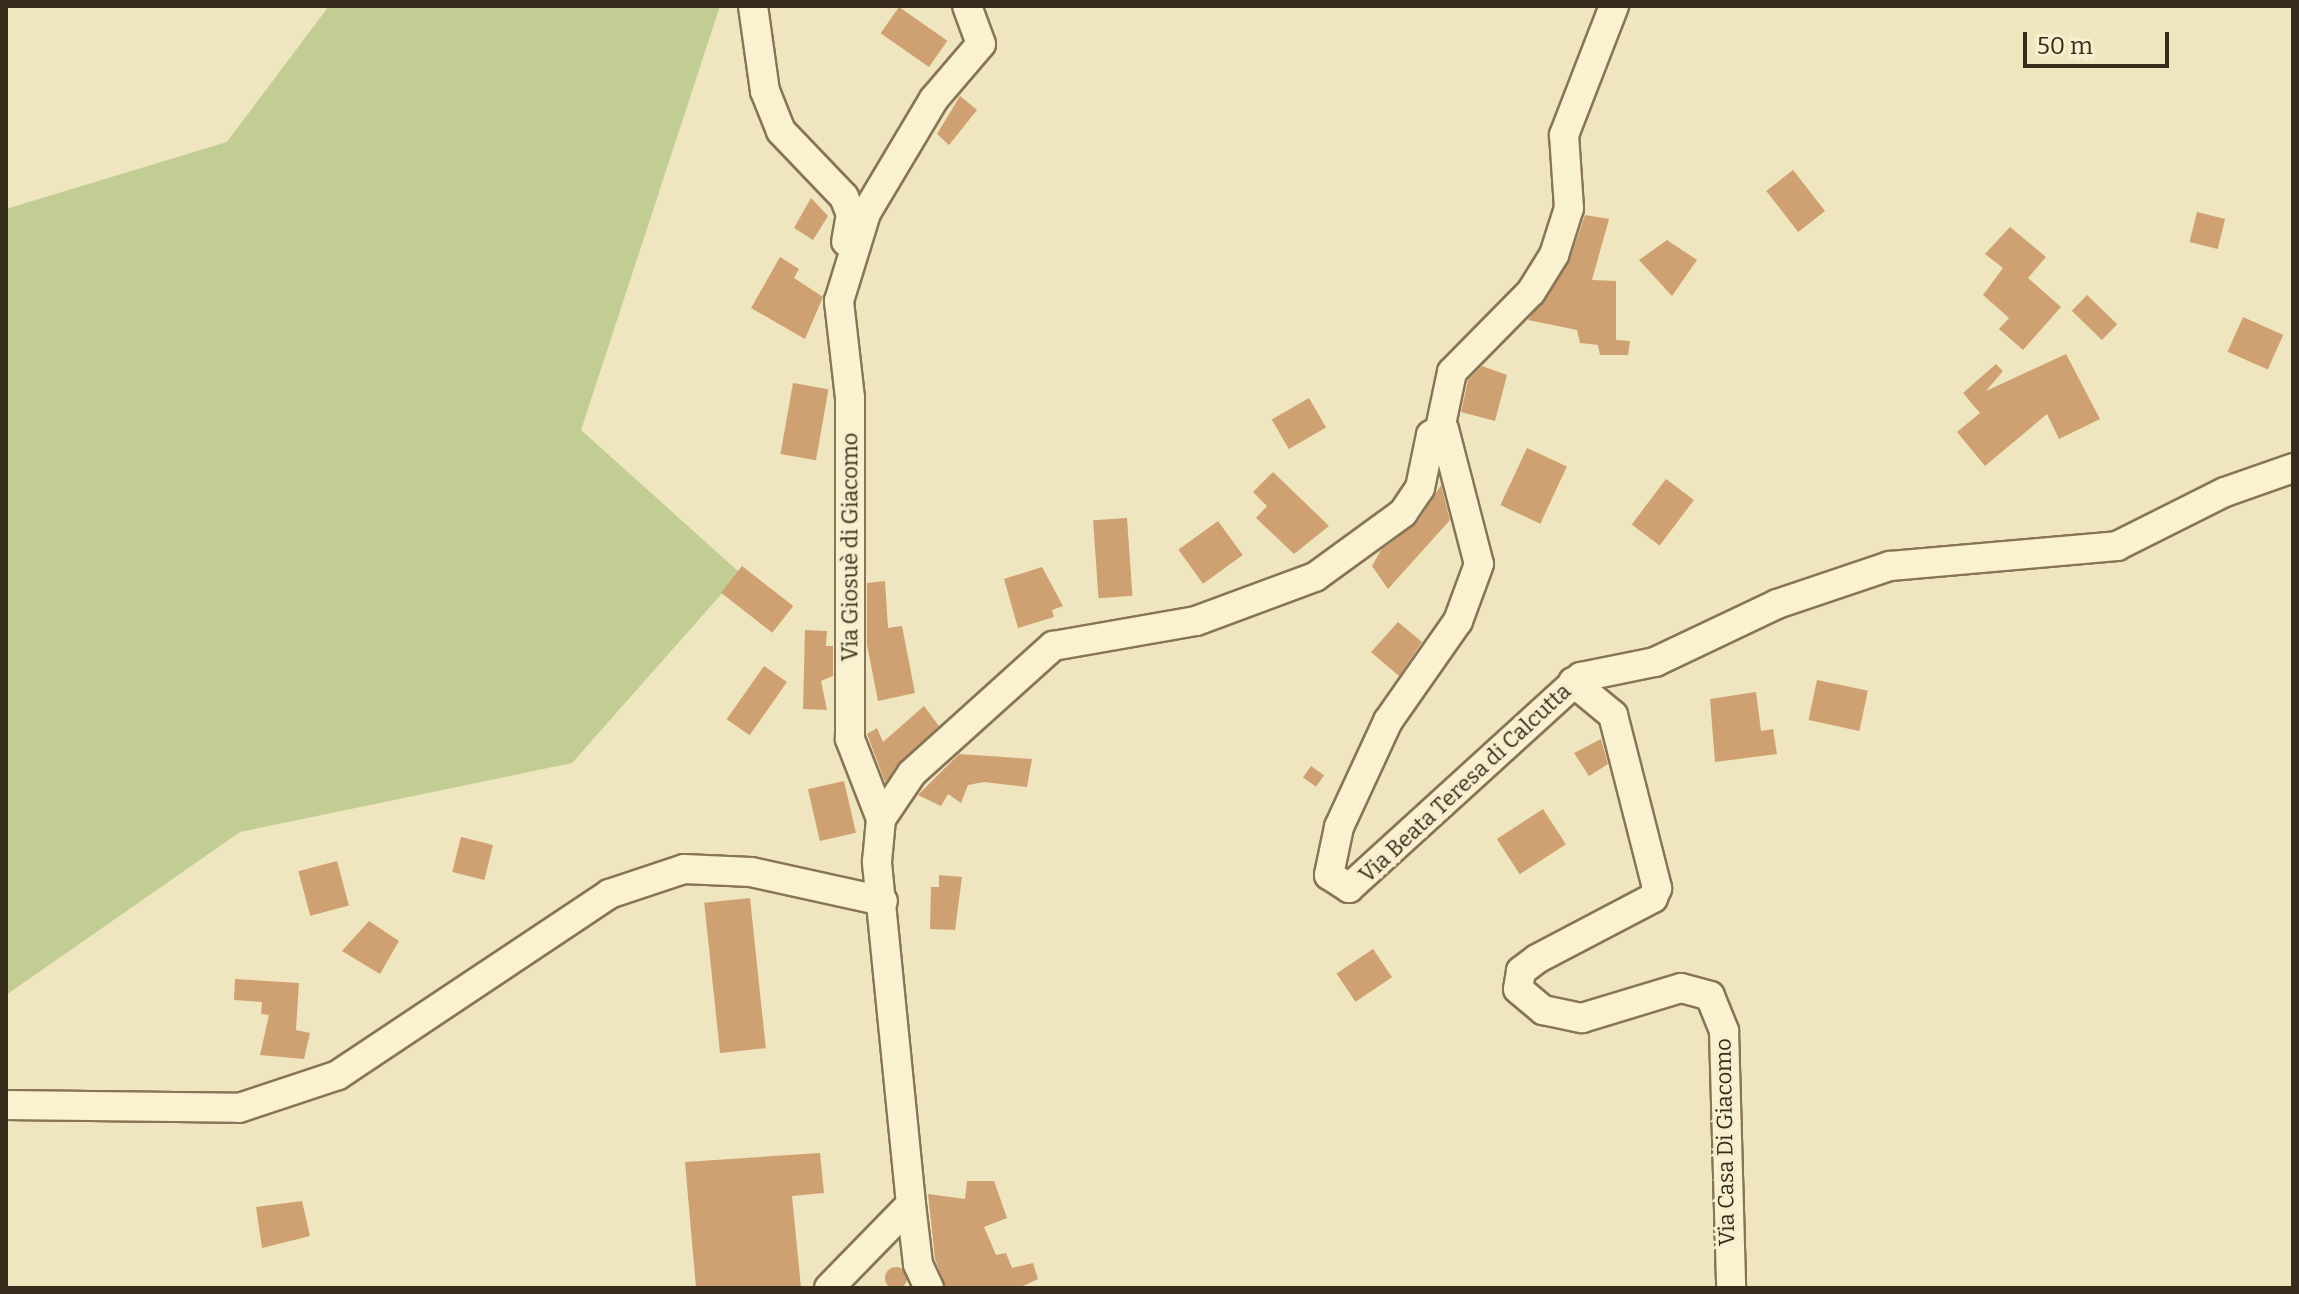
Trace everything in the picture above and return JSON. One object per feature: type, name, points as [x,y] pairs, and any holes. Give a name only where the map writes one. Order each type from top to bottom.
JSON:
[{"type":"street","name":"Via Giosuè di Giacomo","points":[[753,6],[755,55],[781,131],[851,214],[839,301],[850,398],[850,739],[881,819]]},
{"type":"street","name":"Via Giosuè di Giacomo","points":[[844,271],[866,213],[921,119],[981,44],[967,6]]},
{"type":"street","points":[[929,1288],[918,1264],[911,1204],[883,901],[881,819],[912,773],[1053,646],[1153,632],[1262,603],[1364,546],[1413,501],[1431,435],[1440,429],[1452,372],[1531,292],[1554,255],[1569,208],[1564,135],[1614,6]]},
{"type":"street","name":"Via Beata Teresa di Calcutta","points":[[1440,429],[1453,446],[1478,542],[1476,579],[1458,621],[1369,755],[1332,851],[1333,882],[1349,888],[1369,877],[1573,682],[1655,662],[1777,604],[1890,566],[2117,546],[2225,492],[2293,468]]},
{"type":"street","name":"Via Casa Di Giacomo","points":[[1573,682],[1613,715],[1657,888],[1653,898],[1521,971],[1518,989],[1543,1010],[1582,1018],[1681,988],[1710,996],[1725,1044],[1731,1288]]},
{"type":"street","points":[[6,1105],[239,1108],[338,1075],[609,894],[684,869],[751,872],[883,901]]},
{"type":"street","points":[[829,1288],[911,1204]]},
{"type":"green space","points":[[329,6],[720,6],[581,430],[740,573],[572,763],[240,832],[6,995],[6,209],[227,142]]},
{"type":"building","points":[[899,7],[947,41],[929,67],[881,33]]},
{"type":"building","points":[[960,96],[977,110],[949,145],[937,134]]},
{"type":"building","points":[[1793,170],[1825,211],[1798,232],[1766,191]]},
{"type":"building","points":[[811,198],[828,216],[813,240],[794,228]]},
{"type":"building","points":[[2197,212],[2225,219],[2218,249],[2190,242]]},
{"type":"building","points":[[1585,215],[1609,219],[1592,280],[1616,281],[1616,340],[1630,341],[1628,355],[1600,355],[1598,345],[1580,343],[1577,330],[1528,320],[1568,264]]},
{"type":"building","points":[[2010,227],[2046,257],[2028,278],[2061,307],[2023,350],[1999,329],[2009,318],[1983,295],[2003,268],[1985,254]]},
{"type":"building","points":[[1667,240],[1697,260],[1672,296],[1639,260]]},
{"type":"building","points":[[780,257],[799,269],[794,278],[823,297],[805,339],[751,308]]},
{"type":"building","points":[[2087,295],[2117,324],[2102,340],[2072,311]]},
{"type":"building","points":[[2243,317],[2283,335],[2268,370],[2228,352]]},
{"type":"building","points":[[2066,354],[2100,419],[2059,439],[2047,414],[1985,466],[1957,432],[1980,413],[1963,393],[1996,364],[2003,371],[1986,391]]},
{"type":"building","points":[[1482,366],[1507,375],[1495,421],[1461,412],[1468,380]]},
{"type":"building","points":[[793,383],[828,389],[816,460],[780,454]]},
{"type":"building","points":[[1309,398],[1326,427],[1289,449],[1272,420]]},
{"type":"building","points":[[1527,448],[1567,467],[1540,524],[1500,505]]},
{"type":"building","points":[[1273,472],[1329,526],[1294,554],[1256,518],[1267,506],[1253,492]]},
{"type":"building","points":[[1666,479],[1694,500],[1660,546],[1632,525]]},
{"type":"building","points":[[1441,485],[1450,520],[1388,589],[1372,566],[1381,550],[1417,523]]},
{"type":"building","points":[[1127,518],[1132,596],[1099,598],[1093,520]]},
{"type":"building","points":[[1218,521],[1243,555],[1203,584],[1178,550]]},
{"type":"building","points":[[742,566],[793,606],[772,633],[721,593]]},
{"type":"building","points":[[1042,567],[1063,606],[1052,610],[1054,617],[1018,628],[1004,579]]},
{"type":"building","points":[[885,581],[888,628],[902,626],[915,693],[878,701],[867,645],[867,583]]},
{"type":"building","points":[[1398,622],[1422,642],[1399,676],[1371,652]]},
{"type":"building","points":[[805,630],[827,631],[826,646],[833,646],[833,676],[821,681],[827,710],[803,709]]},
{"type":"building","points":[[764,666],[787,682],[750,735],[727,719]]},
{"type":"building","points":[[1817,680],[1868,691],[1859,731],[1808,720]]},
{"type":"building","points":[[1756,692],[1761,731],[1773,729],[1777,754],[1715,762],[1710,699]]},
{"type":"building","points":[[924,706],[939,726],[885,782],[867,734],[877,728],[883,742]]},
{"type":"building","points":[[1601,739],[1608,764],[1589,776],[1574,753]]},
{"type":"building","points":[[959,754],[1032,759],[1027,787],[984,782],[968,785],[961,803],[948,794],[941,806],[918,795]]},
{"type":"building","points":[[1311,766],[1324,775],[1316,787],[1303,777]]},
{"type":"building","points":[[844,781],[856,833],[820,841],[808,789]]},
{"type":"building","points":[[1543,809],[1566,844],[1520,874],[1497,839]]},
{"type":"building","points":[[461,837],[493,845],[484,880],[452,872]]},
{"type":"building","points":[[337,861],[349,905],[310,916],[298,871]]},
{"type":"building","points":[[939,875],[962,877],[955,930],[930,929],[931,887],[939,887]]},
{"type":"building","points":[[750,898],[766,1048],[720,1053],[704,903]]},
{"type":"building","points":[[369,921],[399,941],[380,974],[342,951]]},
{"type":"building","points":[[1373,949],[1392,977],[1356,1002],[1337,974]]},
{"type":"building","points":[[235,979],[299,983],[296,1030],[310,1033],[304,1059],[260,1055],[269,1015],[261,1014],[262,1002],[234,1000]]},
{"type":"building","points":[[820,1153],[824,1193],[792,1196],[801,1288],[696,1288],[685,1162]]},
{"type":"building","points":[[967,1181],[994,1181],[1007,1218],[984,1227],[996,1255],[1006,1253],[1012,1268],[1033,1263],[1038,1279],[1019,1288],[946,1288],[935,1259],[928,1194],[965,1199]]},
{"type":"building","points":[[302,1201],[310,1236],[262,1248],[256,1207]]},
{"type":"building","points":[[896,1267],[904,1270],[907,1278],[904,1286],[896,1289],[888,1286],[885,1278],[888,1270]]}]
